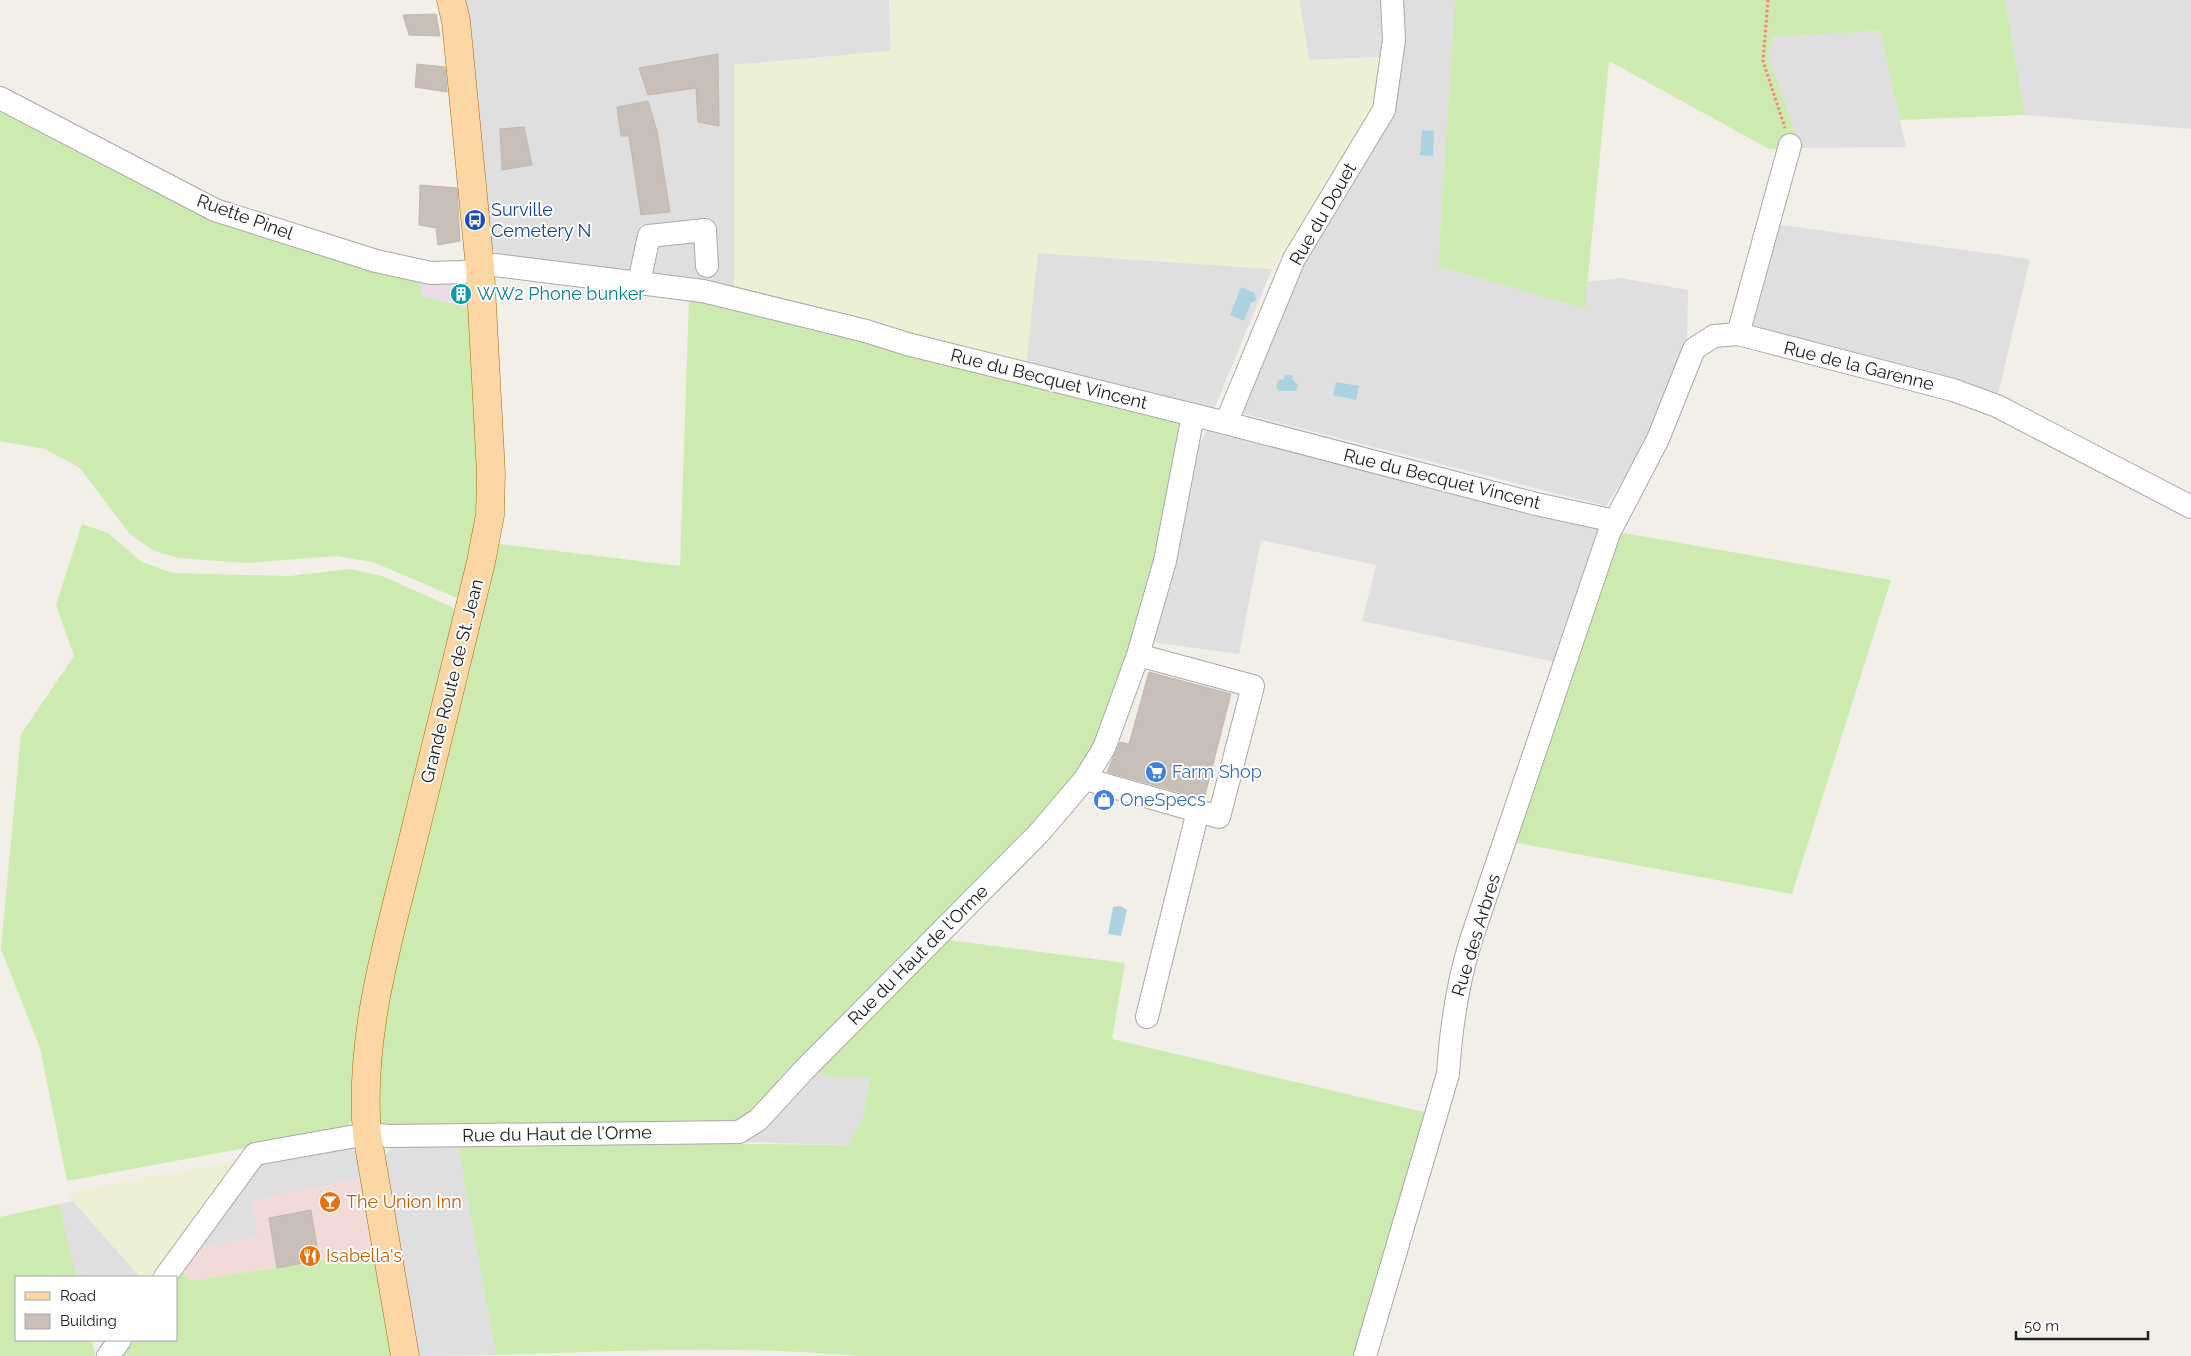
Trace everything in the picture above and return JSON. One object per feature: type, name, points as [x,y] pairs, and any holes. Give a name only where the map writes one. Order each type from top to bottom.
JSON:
[{"type":"main road","name":"Grande Route de St. Jean","points":[[405,1356],[367,1134],[364,1101],[366,1062],[384,957],[481,562],[490,515],[491,473],[480,268],[456,21],[451,0]]},
{"type":"street","name":"Rue du Douet","points":[[1226,423],[1294,259],[1384,110],[1394,40],[1392,0]]},
{"type":"street","name":"Ruette Pinel","points":[[0,98],[215,210],[376,261],[432,272],[464,272],[480,268]]},
{"type":"street","points":[[1738,334],[1790,145]]},
{"type":"street","points":[[639,282],[649,236],[705,230],[707,266]]},
{"type":"street","name":"Rue du Becquet Vincent","points":[[480,268],[495,265],[703,291],[866,331],[916,346],[1226,423],[1526,501],[1615,520]]},
{"type":"street","name":"Rue de la Garenne","points":[[1615,520],[1658,439],[1694,348],[1714,336],[1738,334],[1953,390],[1997,406],[2191,507]]},
{"type":"street","name":"Rue du Haut de l'Orme","points":[[166,1276],[255,1154],[367,1134],[390,1136],[739,1132],[758,1120],[804,1070],[1040,833],[1085,779],[1104,748],[1138,655],[1165,561],[1193,415]]},
{"type":"street","name":"Rue des Arbres","points":[[1365,1356],[1448,1074],[1450,1038],[1459,979],[1615,520]]},
{"type":"street","points":[[1085,779],[1219,816],[1252,686],[1138,655]]},
{"type":"street","points":[[1147,1017],[1198,811]]},
{"type":"street","points":[[108,1356],[119,1341]]},
{"type":"path","points":[[1768,0],[1763,60],[1790,145]]},
{"type":"shaded area","points":[[461,0],[889,0],[891,51],[734,65],[734,290],[498,257],[491,245]]},
{"type":"shaded area","points":[[1299,0],[1455,0],[1438,266],[1585,309],[1587,282],[1621,278],[1688,290],[1687,346],[1656,429],[1606,506],[1237,412],[1282,304],[1321,230],[1392,111],[1383,57],[1309,60]]},
{"type":"shaded area","points":[[2005,0],[2191,0],[2191,129],[2025,115]]},
{"type":"shaded area","points":[[1880,31],[1906,147],[1801,148],[1768,55],[1772,37]]},
{"type":"shaded area","points":[[1775,224],[2030,259],[1998,394],[1744,330]]},
{"type":"shaded area","points":[[1037,253],[1272,269],[1214,409],[1026,366]]},
{"type":"shaded area","points":[[420,281],[462,281],[470,290],[471,309],[422,296]]},
{"type":"shaded area","points":[[1209,427],[1598,526],[1601,533],[1555,662],[1362,621],[1376,565],[1261,540],[1239,654],[1158,643],[1150,638],[1192,459]]},
{"type":"shaded area","points":[[812,1071],[829,1077],[870,1078],[863,1117],[848,1145],[743,1142],[757,1134]]},
{"type":"shaded area","points":[[457,1141],[496,1355],[418,1356],[380,1161],[390,1150],[404,1143]]},
{"type":"shaded area","points":[[346,1144],[355,1151],[360,1179],[252,1201],[258,1237],[193,1248],[258,1158]]},
{"type":"shaded area","points":[[360,1179],[374,1252],[189,1281],[179,1267],[193,1248],[257,1237],[252,1201]]},
{"type":"shaded area","points":[[73,1201],[139,1276],[77,1276],[59,1204]]},
{"type":"green space","points":[[889,0],[1299,0],[1309,60],[1383,57],[1382,77],[1369,117],[1272,269],[1038,253],[1026,366],[734,290],[734,65],[891,51]]},
{"type":"green space","points":[[1455,0],[2005,0],[2025,115],[1900,120],[1880,31],[1773,37],[1768,55],[1801,148],[1769,149],[1609,61],[1585,309],[1438,266]]},
{"type":"green space","points":[[0,105],[233,225],[369,271],[420,281],[422,296],[471,309],[482,469],[478,530],[457,598],[373,562],[336,556],[247,563],[178,558],[152,550],[129,533],[80,468],[45,449],[0,441]]},
{"type":"green space","points":[[689,299],[760,312],[1180,420],[1165,533],[1158,564],[1099,736],[1072,782],[844,1021],[750,1115],[721,1126],[383,1129],[377,1119],[380,1051],[396,969],[499,544],[680,566]]},
{"type":"green space","points":[[82,524],[108,533],[142,562],[173,573],[290,576],[350,569],[382,576],[452,607],[457,616],[354,1068],[352,1121],[345,1128],[67,1181],[40,1048],[1,949],[21,734],[74,656],[56,605]]},
{"type":"green space","points":[[1618,532],[1891,580],[1792,894],[1512,842]]},
{"type":"green space","points":[[948,940],[1125,963],[1112,1039],[1424,1112],[1427,1121],[1358,1356],[858,1356],[722,1350],[496,1355],[457,1141],[848,1145],[863,1117],[870,1078],[829,1077],[812,1071]]},
{"type":"green space","points":[[244,1159],[159,1276],[139,1276],[66,1193]]},
{"type":"green space","points":[[59,1204],[77,1276],[15,1276],[15,1341],[92,1341],[95,1356],[0,1356],[0,1217]]},
{"type":"green space","points":[[374,1252],[393,1356],[115,1356],[126,1341],[178,1341],[178,1276],[176,1276],[179,1267],[190,1281]]},
{"type":"water","points":[[1422,130],[1434,131],[1433,156],[1420,155]]},
{"type":"water","points":[[1241,287],[1255,293],[1256,300],[1251,303],[1244,321],[1230,315]]},
{"type":"water","points":[[1285,375],[1293,375],[1292,379],[1298,385],[1296,391],[1281,391],[1276,388],[1278,380],[1284,379]]},
{"type":"water","points":[[1336,382],[1359,386],[1356,400],[1333,395]]},
{"type":"water","points":[[1121,906],[1127,910],[1121,936],[1108,934],[1113,907]]},
{"type":"building","points":[[436,14],[440,36],[409,35],[403,15]]},
{"type":"building","points":[[718,54],[719,126],[698,122],[696,88],[648,95],[639,68]]},
{"type":"building","points":[[417,64],[445,67],[447,92],[415,87]]},
{"type":"building","points":[[648,101],[657,131],[670,212],[641,215],[629,136],[621,136],[617,107]]},
{"type":"building","points":[[524,127],[532,165],[502,170],[500,129]]},
{"type":"building","points":[[420,185],[457,188],[460,241],[438,245],[436,228],[419,225]]},
{"type":"building","points":[[1149,672],[1231,694],[1204,799],[1107,772],[1120,742],[1129,744]]},
{"type":"building","points":[[311,1210],[319,1260],[277,1268],[269,1218]]},
{"type":"place","name":"Surville Cemetery N","points":[[475,220]]},
{"type":"place","name":"WW2 Phone bunker","points":[[461,294]]},
{"type":"place","name":"Farm Shop","points":[[1156,772]]},
{"type":"place","name":"OneSpecs","points":[[1104,800]]},
{"type":"place","name":"The Union Inn","points":[[330,1202]]},
{"type":"place","name":"Isabella's","points":[[310,1256]]}]
